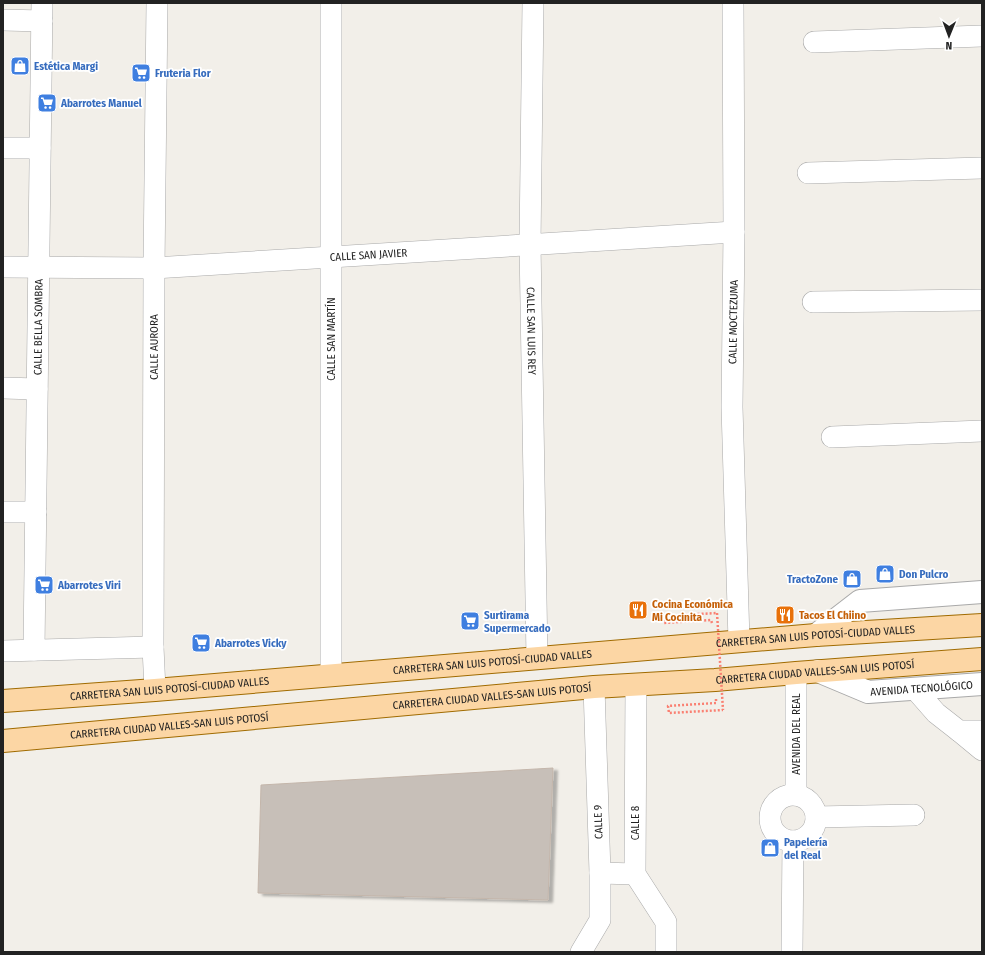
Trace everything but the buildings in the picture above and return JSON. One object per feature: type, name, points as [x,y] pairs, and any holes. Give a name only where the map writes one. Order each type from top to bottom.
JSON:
[{"type":"main road","name":"CARRETERA SAN LUIS POTOSÍ-CIUDAD VALLES","points":[[3,701],[155,690],[816,635],[982,624]]},
{"type":"main road","name":"CARRETERA CIUDAD VALLES-SAN LUIS POTOSÍ","points":[[3,741],[594,687],[715,680],[982,659]]},
{"type":"street","name":"CALLE AURORA","points":[[155,690],[153,646],[154,268],[157,3]]},
{"type":"street","name":"CALLE SAN MARTÍN","points":[[331,3],[331,675]]},
{"type":"street","name":"CALLE SAN LUIS REY","points":[[533,3],[530,244],[537,658]]},
{"type":"street","name":"CALLE MOCTEZUMA","points":[[733,3],[734,232],[732,407],[738,642]]},
{"type":"street","points":[[3,20],[42,12]]},
{"type":"street","name":"CALLE BELLA SOMBRA","points":[[34,650],[42,12]]},
{"type":"street","points":[[814,42],[982,36]]},
{"type":"street","points":[[3,148],[40,148]]},
{"type":"street","points":[[808,173],[982,168]]},
{"type":"street","name":"CALLE SAN JAVIER","points":[[3,267],[154,268],[734,232]]},
{"type":"street","points":[[813,302],[982,300]]},
{"type":"street","points":[[3,388],[37,389]]},
{"type":"street","points":[[832,437],[982,431]]},
{"type":"street","points":[[3,512],[36,512]]},
{"type":"street","points":[[816,635],[860,601],[982,592]]},
{"type":"street","points":[[3,651],[153,646]]},
{"type":"street","name":"AVENIDA TECNOLÓGICO","points":[[818,671],[868,692],[982,684]]},
{"type":"street","name":"AVENIDA DEL REAL","points":[[796,673],[796,795]]},
{"type":"street","name":"CALLE 8","points":[[635,874],[636,684]]},
{"type":"street","name":"CALLE 9","points":[[581,952],[600,920],[600,873],[594,687]]},
{"type":"street","points":[[915,689],[936,713],[982,750]]},
{"type":"street","points":[[959,730],[982,731]]},
{"type":"street","points":[[787,795],[796,795],[807,800],[811,804],[816,817],[815,824],[807,836],[792,841],[777,835],[772,828],[770,812],[780,799],[787,795]]},
{"type":"street","points":[[816,817],[914,815]]},
{"type":"street","points":[[792,841],[792,952]]},
{"type":"street","points":[[600,873],[635,874],[666,922],[666,952]]},
{"type":"path","points":[[717,613],[723,710]]},
{"type":"place","name":"Estética Margi","points":[[20,66]]},
{"type":"place","name":"Fruteria Flor","points":[[141,73]]},
{"type":"place","name":"Abarrotes Manuel","points":[[47,103]]},
{"type":"place","name":"Don Pulcro","points":[[885,574]]},
{"type":"place","name":"TractoZone","points":[[852,579]]},
{"type":"place","name":"Abarrotes Viri","points":[[44,585]]},
{"type":"place","name":"Cocina Económica Mi Cocinita","points":[[638,610]]},
{"type":"place","name":"Tacos El Chiino","points":[[785,615]]},
{"type":"place","name":"Surtirama Supermercado","points":[[470,621]]},
{"type":"place","name":"Abarrotes Vicky","points":[[201,643]]},
{"type":"place","name":"Papelería del Real","points":[[770,848]]}]
